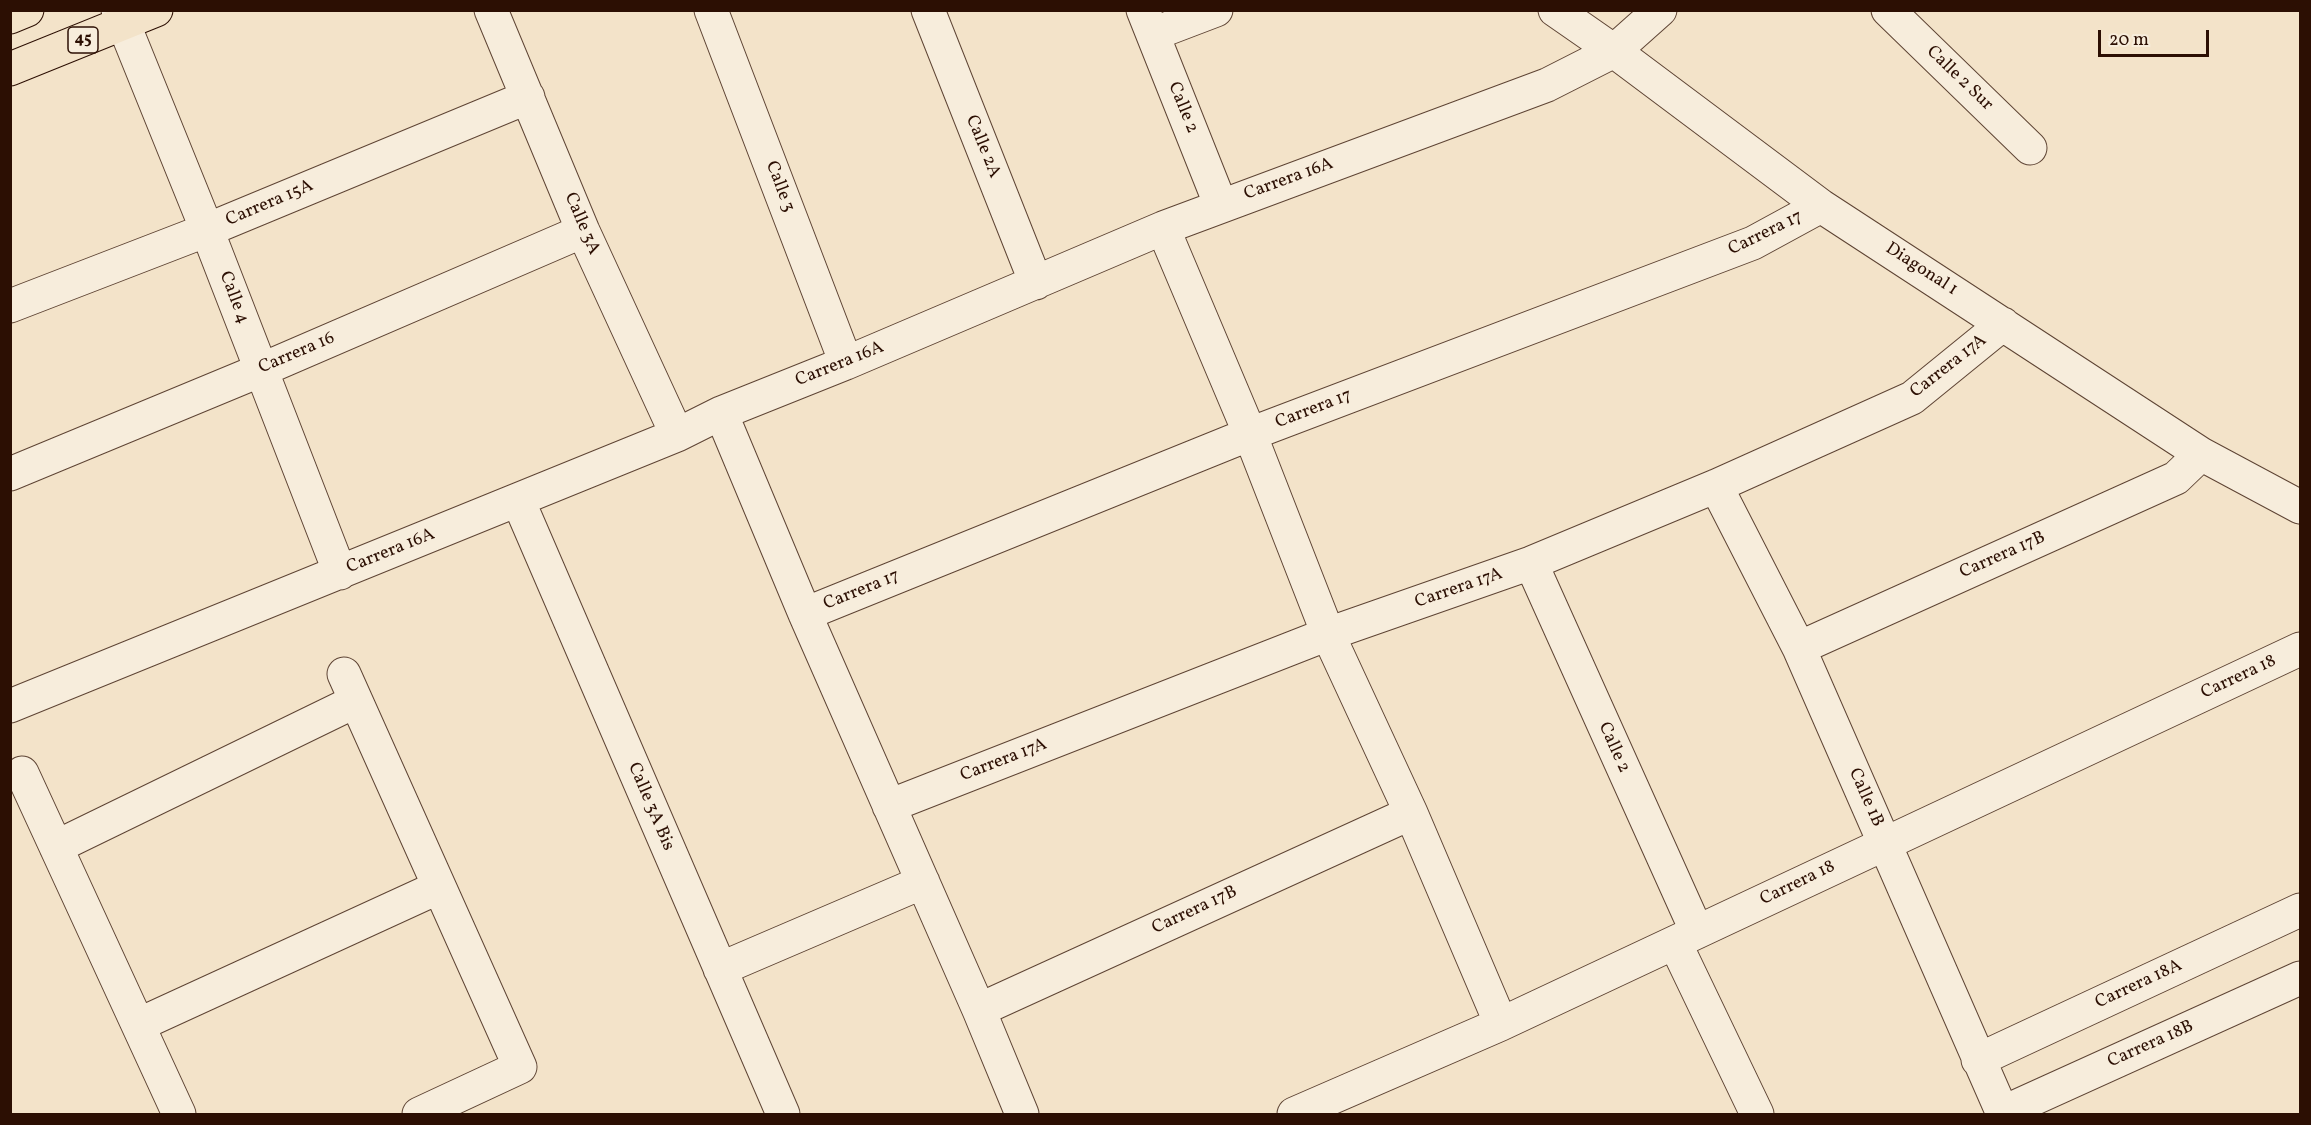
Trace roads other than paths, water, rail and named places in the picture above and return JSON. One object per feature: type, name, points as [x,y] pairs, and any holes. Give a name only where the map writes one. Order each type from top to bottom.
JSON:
[{"type":"highway","points":[[10,17],[27,10]]},
{"type":"highway","name":"45","points":[[10,69],[121,17],[156,10]]},
{"type":"street","name":"Calle 3A","points":[[491,10],[583,231],[677,435]]},
{"type":"street","name":"Calle 3","points":[[711,10],[846,363]]},
{"type":"street","name":"Calle 2A","points":[[928,10],[1036,283]]},
{"type":"street","points":[[1148,22],[1216,10]]},
{"type":"street","name":"Diagonal 1","points":[[1555,10],[1614,51],[1821,206],[2201,454],[2301,507]]},
{"type":"street","name":"Carrera 16A","points":[[10,706],[677,435],[721,413],[846,363],[1163,228],[1547,85],[1614,51],[1660,10]]},
{"type":"street","name":"Calle 2 Sur","points":[[1888,10],[2030,148]]},
{"type":"street","name":"Calle 4","points":[[121,17],[207,230],[340,573]]},
{"type":"street","name":"Calle 2","points":[[1148,22],[1221,206]]},
{"type":"street","name":"Carrera 15A","points":[[10,306],[207,230],[528,97]]},
{"type":"street","name":"Carrera 17","points":[[805,614],[1250,434],[1753,243],[1821,206]]},
{"type":"street","points":[[1163,228],[1250,434],[1328,634],[1412,813],[1501,1024]]},
{"type":"street","name":"Carrera 16","points":[[10,474],[261,370],[583,231]]},
{"type":"street","name":"Carrera 17A","points":[[889,806],[1328,634],[1531,563],[1716,486],[1912,398],[2003,324]]},
{"type":"street","points":[[721,413],[805,614],[979,1010],[1022,1114]]},
{"type":"street","name":"Carrera 17B","points":[[1799,648],[2176,478],[2201,454]]},
{"type":"street","name":"Calle 1B","points":[[1716,486],[1799,648],[2002,1114]]},
{"type":"street","name":"Calle 3A Bis","points":[[518,500],[783,1114]]},
{"type":"street","name":"Calle 2","points":[[1531,563],[1757,1114]]},
{"type":"street","name":"Carrera 18","points":[[1312,1111],[2301,649]]},
{"type":"street","points":[[56,847],[350,688],[520,1068],[419,1114]]},
{"type":"street","points":[[22,773],[179,1114]]},
{"type":"street","name":"Carrera 17B","points":[[979,1010],[1412,813]]},
{"type":"street","points":[[720,969],[923,882]]},
{"type":"street","points":[[138,1025],[439,887]]},
{"type":"street","name":"Carrera 18A","points":[[1978,1060],[2301,910]]},
{"type":"street","name":"Carrera 18B","points":[[2002,1114],[2301,978]]}]
